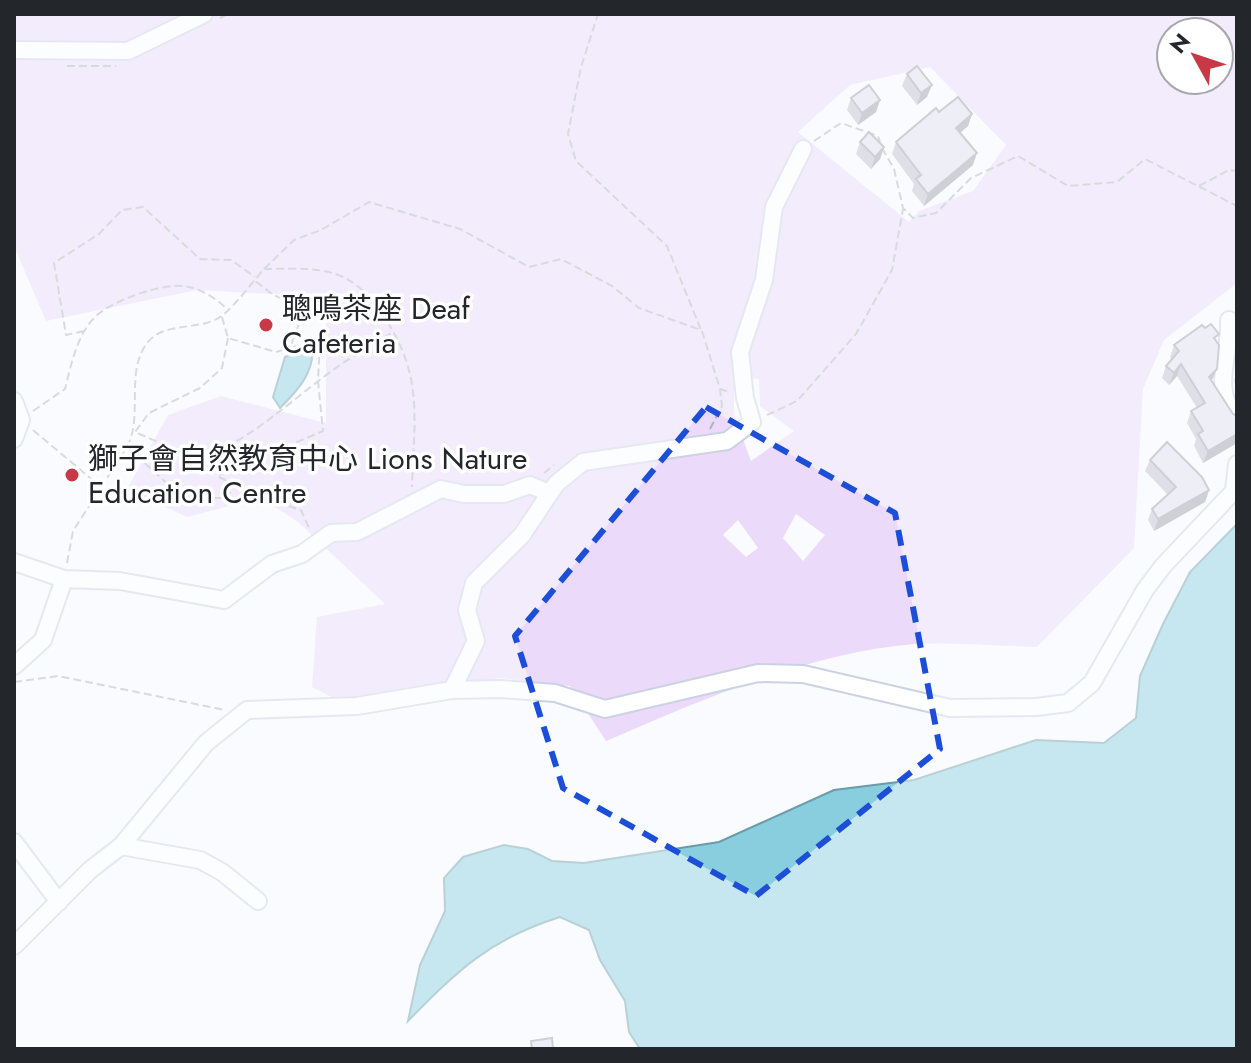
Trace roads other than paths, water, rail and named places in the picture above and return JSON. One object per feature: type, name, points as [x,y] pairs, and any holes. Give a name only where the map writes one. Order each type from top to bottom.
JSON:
[{"type":"street","points":[[14,50],[128,51],[204,14]]},
{"type":"street","points":[[452,690],[476,641],[467,610],[474,583],[522,535],[549,493],[583,462],[727,441],[752,422],[745,398],[740,352],[764,280],[774,207],[803,149]]},
{"type":"street","points":[[1229,320],[1229,345],[1221,391],[1237,419]]},
{"type":"street","points":[[14,401],[21,420],[14,439]]},
{"type":"street","points":[[14,946],[90,870],[121,846],[206,743],[247,710],[357,706],[452,690],[536,690],[605,709],[758,673],[788,674],[950,708],[1036,707],[1068,703],[1092,683],[1145,590],[1163,566],[1235,490],[1237,464]]},
{"type":"street","points":[[14,562],[64,579],[120,581],[224,600],[272,564],[302,554],[331,533],[357,532],[441,489],[464,494],[504,494],[530,485],[549,493]]},
{"type":"street","points":[[14,666],[43,640],[64,579]]},
{"type":"street","points":[[14,842],[59,902]]},
{"type":"street","points":[[121,846],[200,860],[222,872],[258,901]]},
{"type":"water","points":[[313,345],[308,372],[280,408],[273,397],[285,357]]},
{"type":"water","points":[[1236,525],[1237,1049],[640,1049],[629,1032],[625,1001],[600,960],[589,930],[560,917],[514,935],[476,958],[408,1021],[420,965],[445,911],[444,878],[463,857],[504,845],[528,849],[552,861],[584,863],[719,842],[834,790],[914,780],[1036,740],[1104,743],[1136,718],[1140,676],[1190,572]]},
{"type":"place","name":"聰鳴茶座 Deaf Cafeteria","points":[[266,325]]},
{"type":"place","name":"獅子會自然教育中心 Lions Nature Education Centre","points":[[72,475]]}]
